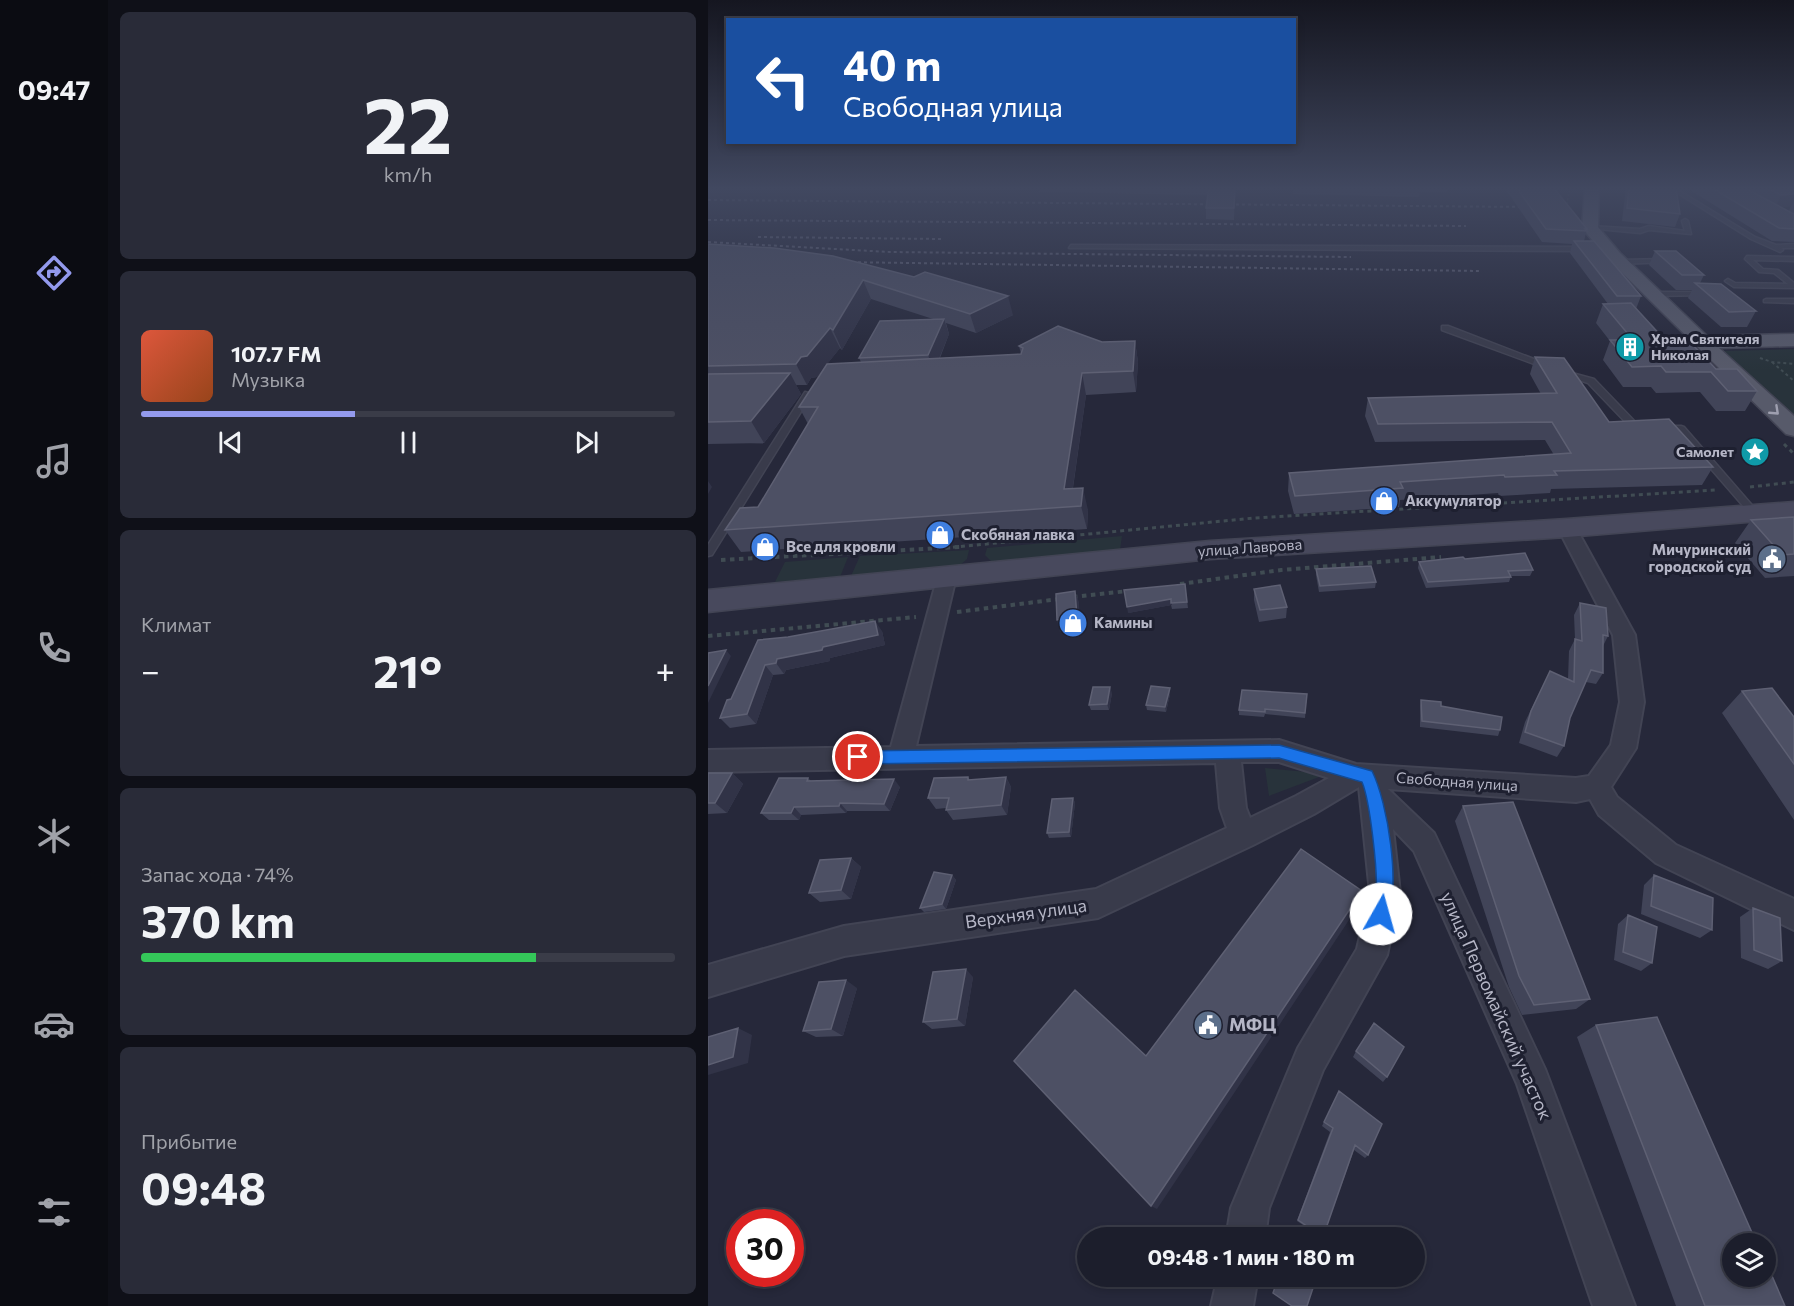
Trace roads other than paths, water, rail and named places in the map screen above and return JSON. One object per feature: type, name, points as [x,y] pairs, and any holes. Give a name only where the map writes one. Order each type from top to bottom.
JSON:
[{"type":"main road","points":[[1600,249],[1620,262],[1794,429]]},
{"type":"main road","points":[[1702,342],[1794,340]]},
{"type":"main road","name":"улица Лаврова","points":[[708,601],[1210,550],[1567,528],[1794,510]]},
{"type":"street","points":[[1567,528],[1624,635],[1632,702],[1623,748],[1597,786],[1608,806],[1666,854],[1794,915]]},
{"type":"street","points":[[901,757],[946,577]]},
{"type":"street","name":"Свободная улица","points":[[708,761],[1279,751],[1365,781],[1576,790],[1597,786]]},
{"type":"street","points":[[1226,752],[1231,772],[1233,808],[1243,836]]},
{"type":"street","points":[[1247,1227],[1250,1208],[1310,1060],[1371,956],[1385,893],[1365,781]]},
{"type":"street","name":"Верхняя улица","points":[[708,981],[844,941],[1098,903],[1305,805],[1365,781]]},
{"type":"street","name":"улица Первомайский участок","points":[[1365,781],[1424,842],[1533,1081],[1614,1306]]},
{"type":"street","points":[[1232,1306],[1236,1287]]},
{"type":"lane","points":[[1071,248],[1600,249]]},
{"type":"lane","points":[[1776,248],[1794,259]]},
{"type":"lane","points":[[1728,281],[1734,285],[1794,286],[1776,272],[1761,271],[1747,258],[1794,259]]},
{"type":"lane","points":[[1620,262],[1673,261]]},
{"type":"lane","points":[[1653,294],[1713,295],[1702,287]]},
{"type":"lane","points":[[1766,301],[1794,301]]},
{"type":"lane","points":[[1445,328],[1591,381],[1638,430],[1649,430]]},
{"type":"lane","points":[[708,553],[811,389],[800,390]]},
{"type":"lane","points":[[1660,429],[1681,429],[1754,513]]},
{"type":"railway","points":[[816,248],[890,252],[1351,257]]},
{"type":"railway","points":[[840,262],[1479,271]]},
{"type":"place","name":"Храм Святителя Николая","points":[[1630,347]]},
{"type":"place","name":"Самолет","points":[[1755,452]]},
{"type":"place","name":"Аккумулятор","points":[[1384,501]]},
{"type":"place","name":"Скобяная лавка","points":[[940,535]]},
{"type":"place","name":"Все для кровли","points":[[765,547]]},
{"type":"place","name":"Мичуринский городской суд","points":[[1772,559]]},
{"type":"place","name":"Камины","points":[[1073,623]]},
{"type":"place","name":"МФЦ","points":[[1208,1025]]}]
